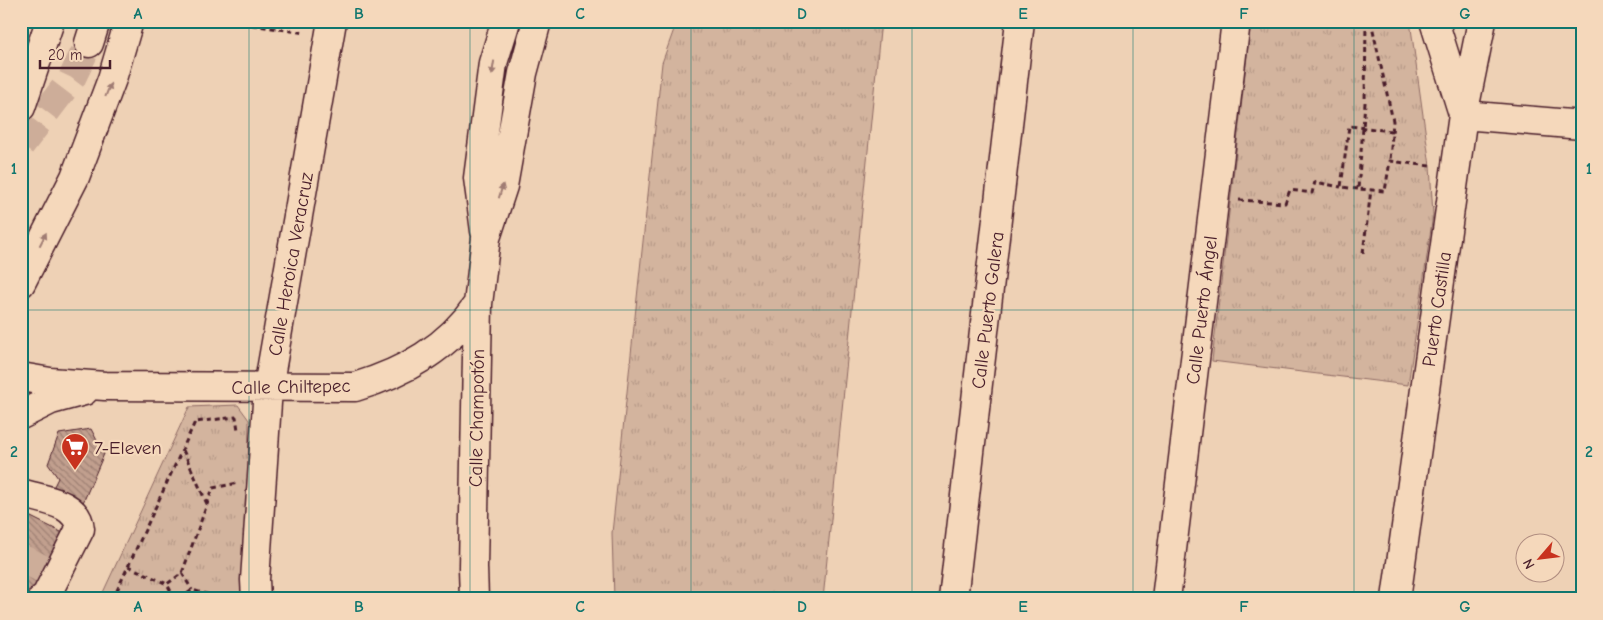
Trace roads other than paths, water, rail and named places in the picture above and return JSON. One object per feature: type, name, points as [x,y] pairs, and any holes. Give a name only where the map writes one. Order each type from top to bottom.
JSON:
[{"type":"main road","points":[[21,107],[50,21]]},
{"type":"main road","points":[[21,283],[75,177],[112,79],[129,21]]},
{"type":"main road","name":"Calle Champotón","points":[[486,238],[478,178],[493,63],[506,21]]},
{"type":"main road","name":"Calle Champotón","points":[[474,599],[478,304],[486,238],[503,186],[523,73],[537,21]]},
{"type":"main road","name":"Calle Puerto Galera","points":[[953,599],[1020,21]]},
{"type":"main road","name":"Calle Puerto Ángel","points":[[1166,599],[1236,21]]},
{"type":"main road","points":[[1434,21],[1464,115],[1582,125]]},
{"type":"main road","name":"Puerto Castilla","points":[[1396,599],[1464,115],[1482,21]]},
{"type":"main road","name":"Calle Heroica Veracruz","points":[[256,599],[255,580],[268,388],[330,29]]},
{"type":"main road","name":"Calle Chiltepec","points":[[21,377],[50,382],[105,386],[355,387],[387,377],[415,363],[440,346],[465,324],[478,304]]},
{"type":"main road","name":"Calle Chiltepec","points":[[21,415],[51,400],[105,386]]},
{"type":"main road","points":[[21,493],[68,508],[79,521],[80,529],[51,574],[46,596],[42,599]]},
{"type":"tunnel","points":[[21,145],[72,78],[89,43]]},
{"type":"tunnel","points":[[21,558],[47,571]]},
{"type":"place","name":"7-Eleven","points":[[75,471]]}]
